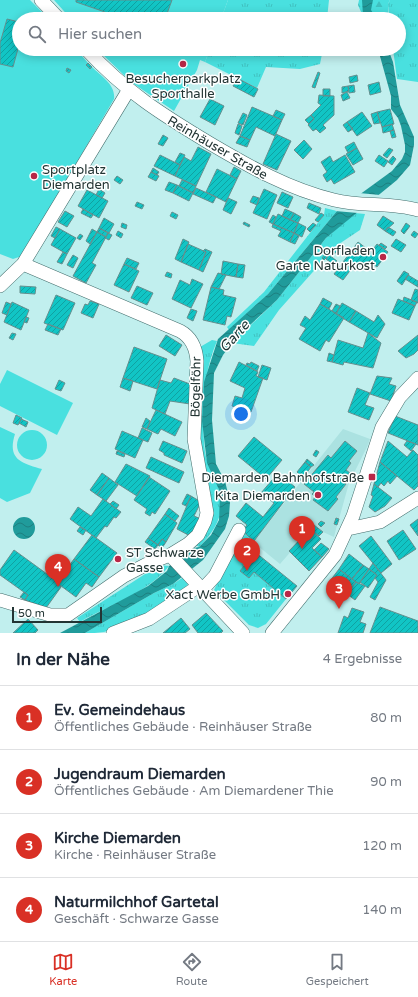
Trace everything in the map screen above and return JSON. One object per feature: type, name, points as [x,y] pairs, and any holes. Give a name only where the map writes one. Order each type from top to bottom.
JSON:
[{"type":"street","points":[[41,0],[52,12]]},
{"type":"street","name":"Reinhäuser Straße","points":[[93,56],[128,91],[165,117],[252,168],[309,192],[335,200],[418,210]]},
{"type":"street","points":[[0,286],[24,264],[128,91]]},
{"type":"street","name":"Bögelföhr","points":[[0,600],[50,615],[68,615],[124,576],[147,564],[173,558],[198,535],[206,517],[206,508],[194,439],[197,361],[194,345],[188,336],[180,331],[24,264]]},
{"type":"street","points":[[272,633],[327,567],[348,529],[368,476],[382,427],[400,397],[418,378]]},
{"type":"street","points":[[348,529],[380,522],[418,498]]},
{"type":"street","points":[[114,633],[149,619],[198,585],[216,576],[239,530]]},
{"type":"street","points":[[173,558],[243,633]]},
{"type":"shaded area","name":"Kita Diemarden","points":[[343,429],[370,439],[349,483],[339,519],[335,519],[334,524],[337,525],[334,537],[323,532],[314,525],[280,564],[253,542]]},
{"type":"green space","name":"Sportplatz Diemarden","points":[[0,0],[30,0],[42,12],[12,12],[12,56],[82,56],[88,63],[86,65],[90,69],[92,67],[113,89],[114,99],[22,256],[13,259],[0,254]]},
{"type":"green space","points":[[54,0],[228,0],[224,12],[65,12]]},
{"type":"green space","points":[[228,0],[329,0],[328,12],[224,12]]},
{"type":"green space","points":[[359,0],[390,0],[388,4],[388,12],[361,12],[358,5]]},
{"type":"green space","points":[[390,0],[418,0],[418,82],[397,79],[394,56],[406,56],[406,12],[389,12],[388,4]]},
{"type":"green space","points":[[104,56],[207,56],[205,62],[200,60],[197,70],[174,111],[131,82]]},
{"type":"green space","points":[[207,56],[322,56],[320,64],[300,69],[266,67],[257,88],[205,62]]},
{"type":"green space","points":[[325,208],[337,211],[268,294],[229,330],[227,327],[264,292],[324,215]]},
{"type":"green space","points":[[355,213],[365,214],[360,230],[336,246],[279,310],[254,346],[232,343],[277,300],[326,238]]},
{"type":"green space","points":[[212,340],[217,341],[208,368],[204,395],[203,423],[205,452],[219,491],[221,509],[212,532],[199,547],[196,545],[202,537],[200,347]]},
{"type":"green space","points":[[7,370],[73,403],[57,435],[0,406],[0,384]]},
{"type":"green space","points":[[0,427],[15,434],[13,449],[14,454],[18,459],[28,465],[42,469],[30,493],[7,502],[0,498]]},
{"type":"green space","points":[[32,430],[38,431],[46,439],[46,451],[38,459],[32,460],[26,459],[18,451],[17,445],[18,439],[26,431]]},
{"type":"green space","points":[[242,531],[259,547],[240,571],[249,578],[254,572],[286,599],[266,624],[258,628],[249,625],[214,590]]},
{"type":"green space","points":[[159,565],[169,566],[150,584],[128,598],[80,622],[77,618]]},
{"type":"green space","points":[[185,576],[189,581],[185,588],[166,603],[152,611],[104,632],[85,633],[154,593],[173,584]]},
{"type":"water","points":[[362,0],[373,0],[371,10],[372,12],[363,12]]},
{"type":"water","name":"Garte","points":[[380,56],[391,56],[400,105],[414,137],[410,165],[397,180],[326,238],[277,300],[236,338],[223,355],[214,373],[212,420],[216,464],[225,481],[230,502],[229,516],[225,529],[203,560],[173,584],[154,593],[85,633],[60,633],[148,586],[167,571],[169,566],[194,548],[199,547],[211,535],[219,520],[220,492],[207,463],[202,421],[204,382],[218,339],[268,294],[337,211],[392,171],[402,159],[405,152],[405,145],[398,118],[391,109],[391,96]]},
{"type":"water","points":[[24,517],[32,520],[35,528],[32,536],[24,539],[16,536],[13,528],[16,520]]},
{"type":"pier","points":[[359,193],[380,195],[358,213],[335,211]]},
{"type":"building","points":[[76,0],[172,0],[168,12],[105,12],[76,2]]},
{"type":"building","points":[[7,19],[12,20],[12,56],[16,56],[13,67],[0,64],[0,43]]},
{"type":"building","points":[[88,63],[92,67],[90,69],[86,65]]},
{"type":"building","points":[[67,68],[71,70],[69,73],[66,71]]},
{"type":"building","points":[[318,72],[320,73],[315,88],[312,87]]},
{"type":"building","points":[[357,75],[358,81],[350,83],[349,77]]},
{"type":"building","points":[[237,78],[258,89],[254,97],[233,86]]},
{"type":"building","points":[[379,82],[381,92],[370,95],[368,85]]},
{"type":"building","points":[[354,85],[355,92],[349,93],[348,86]]},
{"type":"building","points":[[348,86],[349,91],[342,93],[342,87]]},
{"type":"building","points":[[323,89],[330,89],[330,96],[323,96]]},
{"type":"building","points":[[347,92],[350,98],[343,101],[341,95]]},
{"type":"building","points":[[319,95],[334,96],[334,115],[323,125],[326,128],[320,133],[316,129],[313,131],[308,125],[314,119],[311,115],[321,105],[318,103]]},
{"type":"building","points":[[210,99],[224,106],[215,125],[200,117]]},
{"type":"building","points":[[252,107],[282,120],[275,136],[256,127],[250,140],[240,136]]},
{"type":"building","points":[[390,109],[394,124],[382,127],[377,112]]},
{"type":"building","points":[[276,110],[285,114],[282,120],[273,116]]},
{"type":"building","points":[[362,112],[372,126],[357,136],[347,122]]},
{"type":"building","points":[[377,112],[380,123],[374,124],[371,114]]},
{"type":"building","points":[[243,113],[247,115],[243,125],[238,123]]},
{"type":"building","points":[[311,115],[314,119],[309,124],[305,120]]},
{"type":"building","points":[[347,122],[353,129],[348,132],[343,125]]},
{"type":"building","points":[[238,124],[242,126],[239,135],[235,133]]},
{"type":"building","points":[[392,124],[394,130],[383,133],[382,127]]},
{"type":"building","points":[[394,130],[396,137],[392,138],[390,131]]},
{"type":"building","points":[[276,134],[291,141],[277,170],[263,164]]},
{"type":"building","points":[[163,135],[168,138],[163,146],[158,144]]},
{"type":"building","points":[[240,136],[250,140],[247,147],[236,143]]},
{"type":"building","points":[[304,140],[312,149],[303,159],[294,150]]},
{"type":"building","points":[[354,142],[357,148],[348,153],[345,147]]},
{"type":"building","points":[[198,147],[211,154],[196,186],[175,176],[184,157],[191,161]]},
{"type":"building","points":[[357,148],[363,159],[353,165],[346,154]]},
{"type":"building","points":[[389,148],[393,150],[387,158],[383,155]]},
{"type":"building","points":[[180,153],[185,155],[180,165],[175,162]]},
{"type":"building","points":[[160,155],[180,165],[175,176],[154,166]]},
{"type":"building","points":[[345,155],[355,172],[334,184],[331,179],[327,182],[323,175],[327,172],[321,162],[330,156],[333,162]]},
{"type":"building","points":[[379,155],[388,161],[384,167],[375,161]]},
{"type":"building","points":[[393,156],[396,159],[392,165],[388,162]]},
{"type":"building","points":[[234,167],[241,171],[237,179],[230,175]]},
{"type":"building","points":[[153,168],[159,172],[157,175],[151,172]]},
{"type":"building","points":[[217,169],[237,179],[226,202],[206,192]]},
{"type":"building","points":[[151,172],[159,176],[156,181],[148,177]]},
{"type":"building","points":[[117,176],[123,180],[120,184],[114,180]]},
{"type":"building","points":[[182,180],[196,186],[193,193],[179,186]]},
{"type":"building","points":[[169,182],[177,185],[173,193],[165,190]]},
{"type":"building","points":[[177,185],[193,193],[189,201],[173,193]]},
{"type":"building","points":[[196,188],[216,197],[213,203],[193,194]]},
{"type":"building","points":[[99,189],[105,193],[102,198],[96,195]]},
{"type":"building","points":[[264,189],[277,195],[267,219],[253,213]]},
{"type":"building","points":[[87,190],[108,201],[99,218],[78,206]]},
{"type":"building","points":[[282,192],[293,197],[288,208],[277,203]]},
{"type":"building","points":[[253,196],[259,198],[257,205],[250,202]]},
{"type":"building","points":[[228,198],[237,202],[231,214],[223,210]]},
{"type":"building","points":[[137,202],[144,205],[142,209],[135,206]]},
{"type":"building","points":[[309,203],[321,208],[319,214],[307,208]]},
{"type":"building","points":[[83,209],[93,215],[91,218],[81,213]]},
{"type":"building","points":[[285,209],[294,213],[290,220],[282,216]]},
{"type":"building","points":[[65,211],[74,216],[67,227],[58,222]]},
{"type":"building","points":[[172,212],[178,215],[176,219],[170,216]]},
{"type":"building","points":[[294,213],[301,217],[298,223],[290,220]]},
{"type":"building","points":[[321,213],[324,215],[318,222],[315,220]]},
{"type":"building","points":[[278,214],[298,223],[294,233],[273,224]]},
{"type":"building","points":[[273,215],[276,217],[273,224],[269,222]]},
{"type":"building","points":[[383,216],[394,223],[385,231],[377,225]]},
{"type":"building","points":[[104,218],[114,224],[109,233],[99,228]]},
{"type":"building","points":[[244,222],[250,225],[249,227],[243,224]]},
{"type":"building","points":[[122,223],[127,225],[126,229],[121,227]]},
{"type":"building","points":[[298,223],[306,227],[302,237],[294,233]]},
{"type":"building","points":[[313,223],[316,225],[310,232],[307,229]]},
{"type":"building","points":[[406,223],[410,226],[404,234],[401,231]]},
{"type":"building","points":[[273,224],[294,233],[290,242],[278,236],[281,231],[272,227]]},
{"type":"building","points":[[56,227],[60,229],[55,238],[51,236]]},
{"type":"building","points":[[388,227],[396,232],[393,236],[385,231]]},
{"type":"building","points":[[99,228],[108,233],[106,237],[97,232]]},
{"type":"building","points":[[60,229],[76,238],[67,254],[51,245]]},
{"type":"building","points":[[92,229],[97,232],[90,244],[86,241]]},
{"type":"building","points":[[118,231],[123,234],[121,238],[116,235]]},
{"type":"building","points":[[414,231],[418,234],[415,238],[411,235]]},
{"type":"building","points":[[97,232],[106,237],[92,263],[96,265],[86,283],[73,276]]},
{"type":"building","points":[[108,233],[112,235],[109,240],[105,238]]},
{"type":"building","points":[[294,233],[299,236],[295,244],[290,242]]},
{"type":"building","points":[[80,234],[83,236],[80,240],[77,238]]},
{"type":"building","points":[[183,239],[189,242],[181,262],[175,259]]},
{"type":"building","points":[[396,239],[406,245],[401,252],[391,246]]},
{"type":"building","points":[[358,242],[371,252],[377,244],[388,252],[377,267],[369,261],[367,265],[362,262],[355,271],[343,262]]},
{"type":"building","points":[[381,243],[387,247],[385,249],[379,245]]},
{"type":"building","points":[[188,244],[206,252],[199,270],[181,262]]},
{"type":"building","points":[[337,248],[339,250],[334,254],[333,252]]},
{"type":"building","points":[[205,249],[212,252],[203,272],[199,270],[206,252],[203,251]]},
{"type":"building","points":[[327,251],[330,254],[324,260],[322,258]]},
{"type":"building","points":[[63,252],[67,254],[62,264],[57,262]]},
{"type":"building","points":[[73,255],[78,258],[73,268],[67,265]]},
{"type":"building","points":[[329,255],[337,261],[334,265],[326,259]]},
{"type":"building","points":[[127,258],[139,263],[136,269],[124,264]]},
{"type":"building","points":[[223,261],[238,264],[236,277],[221,274]]},
{"type":"building","points":[[343,262],[352,268],[343,280],[334,274]]},
{"type":"building","points":[[124,264],[139,271],[129,292],[114,285]]},
{"type":"building","points":[[238,264],[245,265],[243,278],[236,277]]},
{"type":"building","points":[[404,271],[409,274],[402,285],[397,281]]},
{"type":"building","points":[[167,272],[172,274],[171,278],[165,276]]},
{"type":"building","points":[[218,273],[226,275],[219,289],[211,287]]},
{"type":"building","points":[[408,275],[418,281],[418,287],[405,279]]},
{"type":"building","points":[[192,279],[203,284],[191,308],[172,299],[180,280],[190,285]]},
{"type":"building","points":[[20,286],[36,287],[35,294],[20,293]]},
{"type":"building","points":[[137,286],[153,293],[147,305],[131,298]]},
{"type":"building","points":[[211,287],[224,290],[223,295],[236,298],[231,317],[227,316],[225,325],[203,320]]},
{"type":"building","points":[[415,289],[418,290],[418,303],[411,300]]},
{"type":"building","points":[[56,295],[75,303],[63,330],[44,323]]},
{"type":"building","points":[[404,297],[417,302],[415,306],[403,301]]},
{"type":"building","points":[[323,298],[332,303],[329,309],[320,304]]},
{"type":"building","points":[[398,299],[415,306],[409,320],[392,313]]},
{"type":"building","points":[[90,301],[99,304],[93,318],[81,313],[85,304],[88,305]]},
{"type":"building","points":[[6,302],[11,304],[7,315],[2,313]]},
{"type":"building","points":[[12,302],[29,310],[21,330],[4,322]]},
{"type":"building","points":[[342,303],[356,311],[349,322],[336,314]]},
{"type":"building","points":[[320,304],[344,318],[329,342],[326,340],[320,351],[299,339],[306,328],[300,325],[305,316],[310,320]]},
{"type":"building","points":[[336,304],[340,306],[336,314],[332,311]]},
{"type":"building","points":[[191,309],[197,311],[193,321],[187,318]]},
{"type":"building","points":[[356,311],[374,322],[378,315],[385,324],[377,338],[349,322]]},
{"type":"building","points":[[26,317],[29,318],[27,323],[24,322]]},
{"type":"building","points":[[48,324],[61,329],[58,335],[45,330]]},
{"type":"building","points":[[12,333],[16,334],[13,340],[9,338]]},
{"type":"building","points":[[368,333],[381,343],[373,368],[344,362],[343,365],[332,362],[338,340],[363,348]]},
{"type":"building","points":[[166,335],[182,345],[175,356],[159,346]]},
{"type":"building","points":[[418,335],[418,350],[406,358],[398,351]]},
{"type":"building","points":[[134,347],[167,359],[157,389],[123,378]]},
{"type":"building","points":[[329,353],[334,355],[332,362],[327,361]]},
{"type":"building","points":[[239,362],[258,372],[256,376],[263,378],[251,412],[232,406],[235,396],[242,398],[245,388],[230,381]]},
{"type":"building","points":[[251,362],[259,366],[257,371],[246,365],[247,363],[250,364]]},
{"type":"building","points":[[262,365],[271,368],[267,380],[258,377]]},
{"type":"building","points":[[377,376],[392,378],[389,384],[396,386],[391,401],[370,394]]},
{"type":"building","points":[[123,378],[133,381],[130,391],[120,387]]},
{"type":"building","points":[[174,378],[190,384],[190,404],[170,401],[165,414],[152,408],[160,380],[171,383]]},
{"type":"building","points":[[59,380],[65,383],[61,391],[55,389]]},
{"type":"building","points":[[357,388],[370,393],[365,405],[374,408],[369,420],[348,412]]},
{"type":"building","points":[[156,410],[182,422],[175,436],[161,429],[158,434],[147,429]]},
{"type":"building","points":[[16,415],[22,418],[18,425],[13,423]]},
{"type":"building","points":[[395,416],[418,425],[418,445],[388,433]]},
{"type":"building","points":[[146,418],[150,421],[147,429],[142,427]]},
{"type":"building","points":[[21,419],[28,422],[26,427],[19,423]]},
{"type":"building","points":[[142,428],[152,433],[148,442],[138,438]]},
{"type":"building","points":[[122,431],[143,440],[135,458],[115,449]]},
{"type":"building","points":[[254,437],[282,460],[266,479],[238,456]]},
{"type":"building","points":[[163,441],[187,451],[182,463],[164,455],[164,453],[159,450]]},
{"type":"building","points":[[345,441],[357,451],[349,461],[351,463],[346,470],[350,473],[343,481],[346,484],[336,497],[338,499],[328,511],[313,500],[315,497],[312,494],[314,492],[304,484],[328,455],[331,458]]},
{"type":"building","points":[[388,441],[407,457],[413,450],[418,455],[418,486],[414,490],[380,462]]},
{"type":"building","points":[[407,441],[416,444],[411,451],[404,445]]},
{"type":"building","points":[[316,450],[319,452],[316,457],[313,455]]},
{"type":"building","points":[[117,451],[125,454],[124,457],[116,454]]},
{"type":"building","points":[[151,457],[184,472],[179,483],[146,468]]},
{"type":"building","points":[[307,459],[314,465],[311,467],[305,462]]},
{"type":"building","points":[[305,462],[311,467],[303,478],[297,472]]},
{"type":"building","points":[[380,462],[397,476],[390,484],[388,481],[384,486],[381,483],[378,487],[374,484]]},
{"type":"building","points":[[126,464],[150,476],[137,496],[115,482]]},
{"type":"building","points":[[102,473],[109,478],[97,495],[90,490]]},
{"type":"building","points":[[278,473],[295,487],[254,541],[242,531],[247,525],[236,516],[246,503],[263,517],[274,503],[261,493]]},
{"type":"building","points":[[300,475],[303,478],[301,481],[298,478]]},
{"type":"building","points":[[149,477],[170,491],[155,514],[152,512],[150,516],[145,513],[147,509],[134,500]]},
{"type":"building","points":[[109,478],[118,485],[106,501],[97,495]]},
{"type":"building","points":[[374,484],[392,498],[385,506],[375,512],[369,507],[373,496],[371,495]]},
{"type":"building","points":[[187,494],[191,496],[186,506],[182,504]]},
{"type":"building","points":[[191,496],[201,502],[194,516],[201,519],[192,537],[177,529]]},
{"type":"building","points":[[103,499],[121,512],[116,518],[114,517],[107,527],[105,526],[96,538],[70,519],[78,507],[91,516]]},
{"type":"building","points":[[113,501],[119,505],[116,509],[110,504]]},
{"type":"building","points":[[169,508],[179,516],[175,521],[165,514]]},
{"type":"building","points":[[165,514],[177,523],[166,542],[162,539],[158,545],[148,538]]},
{"type":"building","points":[[336,518],[339,519],[337,525],[334,524]]},
{"type":"building","points":[[418,519],[418,536],[410,525]]},
{"type":"building","points":[[321,521],[325,523],[321,527],[318,524]]},
{"type":"building","points":[[314,525],[323,532],[319,536],[310,529]]},
{"type":"building","points":[[80,527],[86,530],[83,535],[77,531]]},
{"type":"building","points":[[294,528],[299,531],[295,537],[290,534]]},
{"type":"building","points":[[310,529],[321,539],[312,548],[322,557],[309,571],[289,551]]},
{"type":"building","points":[[403,530],[416,549],[399,560],[387,541]]},
{"type":"building","points":[[92,535],[117,553],[99,577],[74,559]]},
{"type":"building","points":[[371,536],[392,564],[381,573],[359,546]]},
{"type":"building","points":[[148,538],[158,545],[155,549],[145,542]]},
{"type":"building","points":[[162,539],[166,542],[162,548],[158,545]]},
{"type":"building","points":[[321,543],[329,549],[322,557],[314,550]]},
{"type":"building","points":[[14,550],[58,582],[57,583],[61,587],[46,608],[25,600],[28,595],[0,575],[0,570]]},
{"type":"building","points":[[255,552],[297,586],[286,599],[254,572],[249,578],[240,571]]},
{"type":"building","points":[[349,554],[363,565],[352,579],[339,569]]},
{"type":"building","name":"ST Schwarze Gasse","points":[[117,556],[120,558],[118,562],[115,560]]},
{"type":"building","points":[[74,559],[99,577],[92,587],[86,583],[76,597],[57,583]]},
{"type":"building","points":[[373,563],[386,580],[375,600],[370,597],[378,582],[375,578],[377,575],[369,569]]},
{"type":"building","points":[[363,565],[369,569],[359,584],[352,579]]},
{"type":"building","points":[[339,569],[356,582],[347,594],[330,581]]},
{"type":"building","points":[[369,569],[377,575],[368,588],[360,582]]},
{"type":"building","points":[[356,582],[365,586],[355,600],[347,594]]},
{"type":"building","points":[[24,592],[28,595],[25,600],[20,597]]},
{"type":"building","points":[[380,607],[418,621],[418,633],[370,633]]},
{"type":"building","points":[[352,608],[364,612],[360,622],[366,624],[363,633],[338,633],[344,616],[348,618]]},
{"type":"building","points":[[206,613],[223,631],[221,633],[198,633],[192,625]]},
{"type":"building","points":[[181,618],[190,629],[185,633],[163,633]]},
{"type":"building","points":[[28,619],[38,630],[35,633],[13,633]]},
{"type":"place","name":"Besucherparkplatz Sporthalle","points":[[183,64]]},
{"type":"place","name":"Sportplatz Diemarden","points":[[34,176]]},
{"type":"place","name":"Dorfladen Garte Naturkost","points":[[383,257]]},
{"type":"place","name":"Diemarden Bahnhofstraße","points":[[372,477]]},
{"type":"place","name":"Kita Diemarden","points":[[318,495]]},
{"type":"place","name":"Ev. Gemeindehaus","points":[[302,549]]},
{"type":"place","name":"ST Schwarze Gasse","points":[[118,559]]},
{"type":"place","name":"Jugendraum Diemarden","points":[[247,571]]},
{"type":"place","name":"Naturmilchhof Gartetal","points":[[58,587]]},
{"type":"place","name":"Xact Werbe GmbH","points":[[288,594]]},
{"type":"place","name":"Kirche Diemarden","points":[[339,609]]}]
